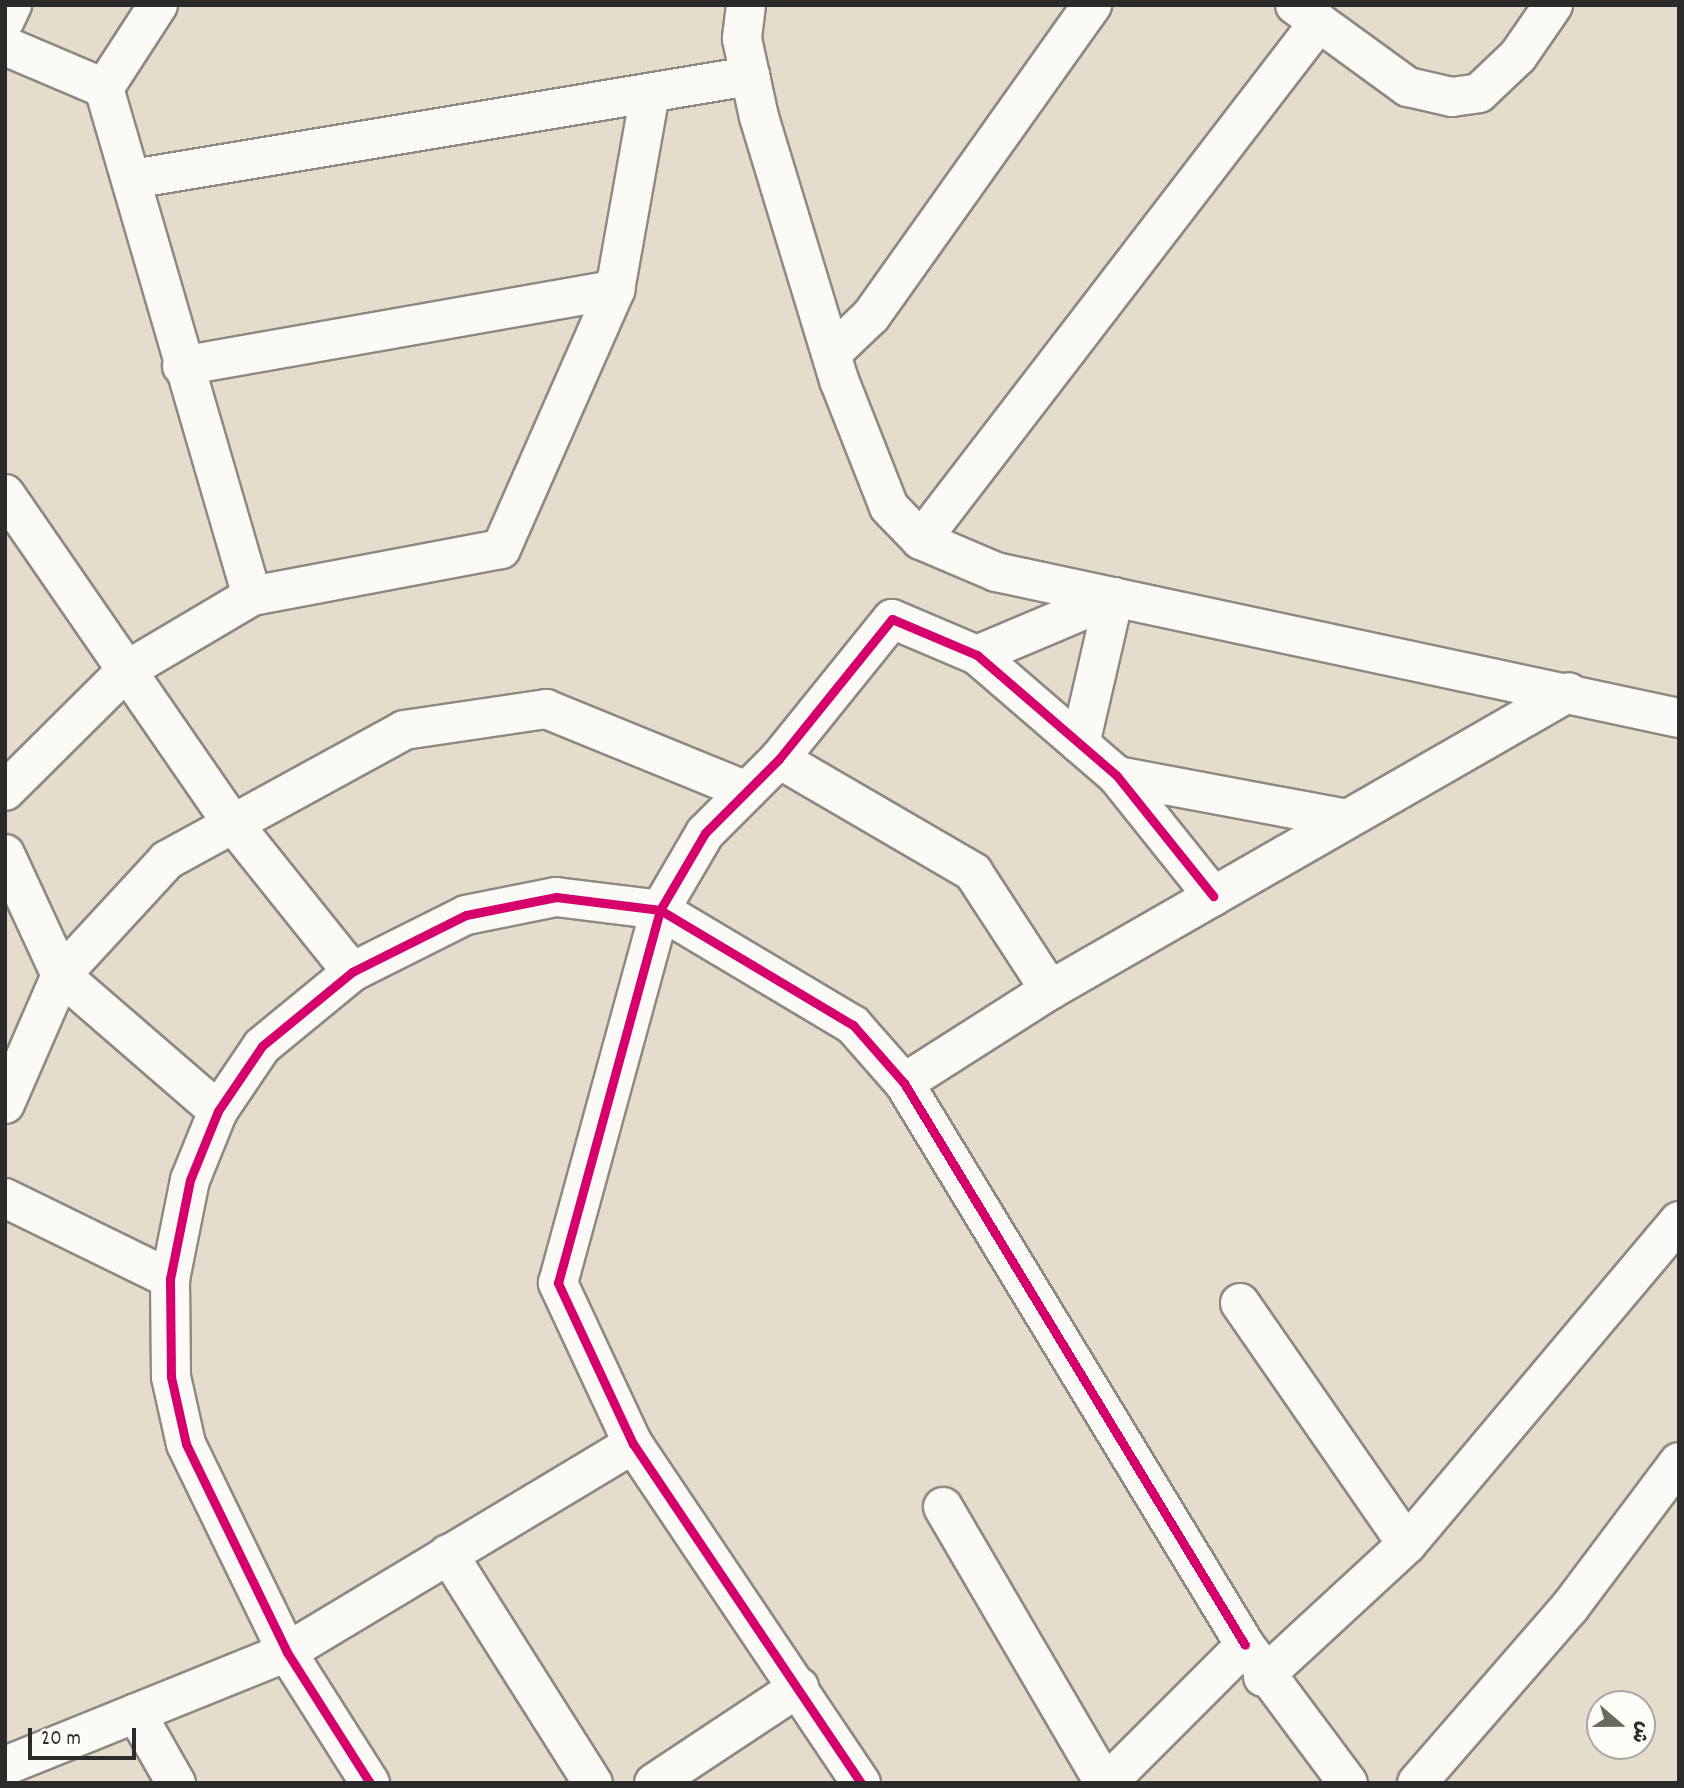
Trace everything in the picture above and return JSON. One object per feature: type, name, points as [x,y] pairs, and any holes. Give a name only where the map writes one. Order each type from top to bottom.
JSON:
[{"type":"street","points":[[5,20],[12,5]]},
{"type":"street","points":[[746,5],[742,39],[750,76],[867,464],[889,507],[921,540],[996,572],[1569,692],[1679,718]]},
{"type":"street","points":[[832,352],[871,316],[1092,5]]},
{"type":"street","points":[[921,540],[1307,14],[1408,87],[1452,97],[1479,93],[1518,56],[1553,5]]},
{"type":"street","points":[[104,88],[160,6]]},
{"type":"street","points":[[5,46],[104,88],[133,179],[182,366],[252,596]]},
{"type":"street","points":[[133,179],[750,76]]},
{"type":"street","points":[[5,791],[127,670],[252,596],[501,549],[615,290],[650,93]]},
{"type":"street","points":[[182,366],[615,290]]},
{"type":"street","points":[[5,494],[231,821],[352,972]]},
{"type":"street","points":[[977,655],[1114,597]]},
{"type":"street","points":[[1080,744],[1114,597]]},
{"type":"street","points":[[861,1783],[633,1444],[558,1283],[660,910],[705,833],[779,760],[892,618],[977,655],[1117,776],[1213,896]]},
{"type":"street","points":[[904,1083],[1050,990],[1569,692]]},
{"type":"street","points":[[5,1104],[61,975],[167,860],[231,821],[404,730],[546,709],[747,791]]},
{"type":"street","points":[[779,760],[972,872],[1050,990]]},
{"type":"street","points":[[1117,776],[1347,819]]},
{"type":"street","points":[[5,854],[61,975],[218,1111]]},
{"type":"street","points":[[370,1783],[287,1652],[186,1444],[171,1377],[170,1279],[190,1180],[218,1111],[262,1046],[352,972],[466,915],[556,897],[660,910],[853,1025],[904,1083],[1254,1661],[1348,1783]]},
{"type":"street","points":[[5,1198],[170,1279]]},
{"type":"street","points":[[943,1507],[1105,1783],[1254,1661],[1407,1544],[1679,1221]]},
{"type":"street","points":[[1240,1303],[1407,1544]]},
{"type":"street","points":[[5,1766],[287,1652],[633,1444]]},
{"type":"street","points":[[1416,1783],[1570,1607],[1679,1462]]},
{"type":"street","points":[[448,1554],[593,1783]]},
{"type":"street","points":[[654,1783],[799,1688]]},
{"type":"street","points":[[136,1713],[176,1783]]},
{"type":"cycle path","points":[[861,1783],[633,1444],[558,1283],[660,910],[705,833],[779,759],[892,619],[977,655],[1117,776],[1213,896]]},
{"type":"cycle path","points":[[370,1783],[287,1652],[186,1444],[171,1377],[170,1279],[190,1180],[218,1111],[262,1046],[352,972],[466,915],[556,897],[660,910],[853,1025],[904,1083],[1245,1645]]}]
